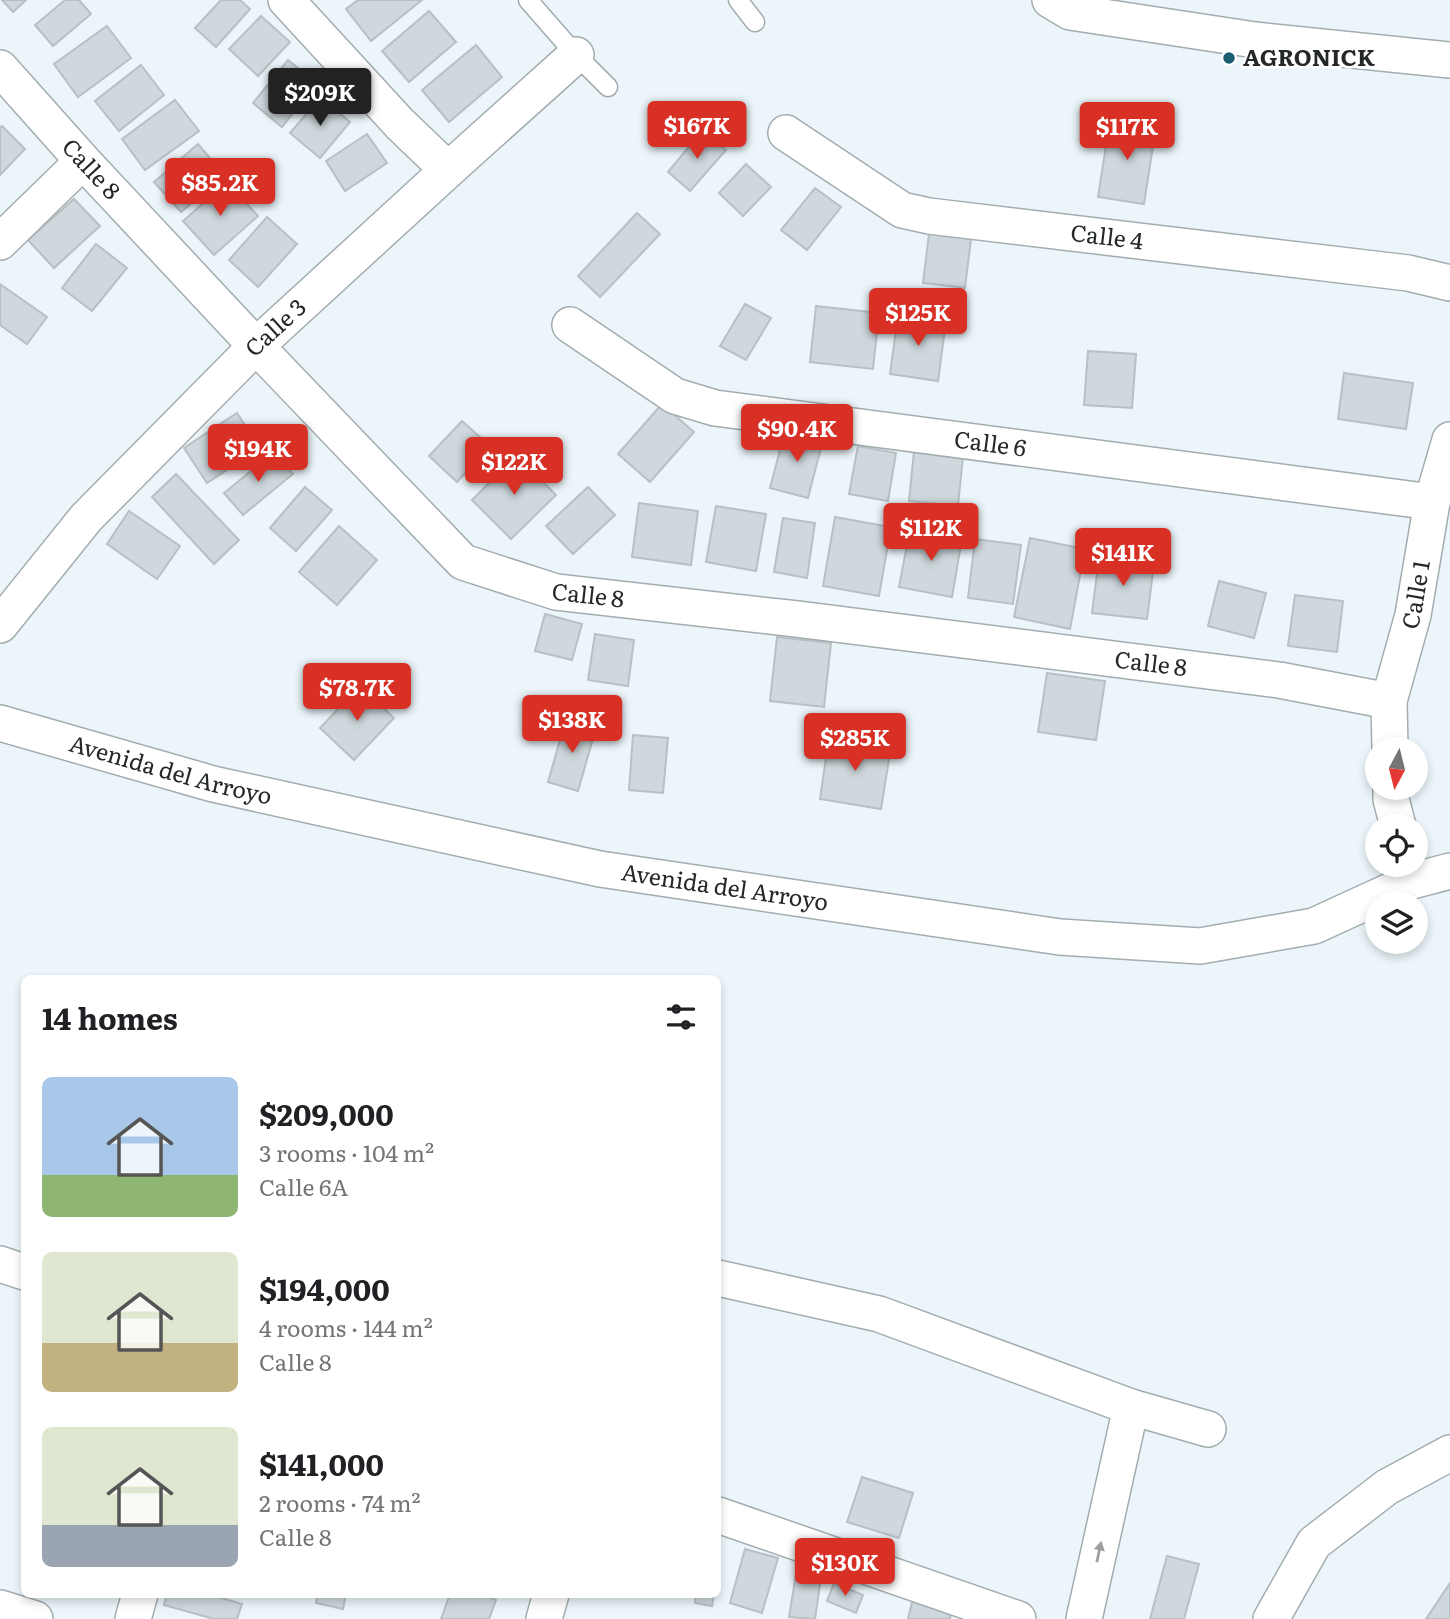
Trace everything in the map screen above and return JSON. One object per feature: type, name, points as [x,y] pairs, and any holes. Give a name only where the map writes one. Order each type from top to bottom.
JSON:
[{"type":"street","points":[[286,0],[400,124],[448,170]]},
{"type":"street","points":[[1050,0],[1070,12],[1255,40],[1450,60]]},
{"type":"street","points":[[1149,24],[1178,0]]},
{"type":"street","name":"Calle 3","points":[[0,625],[86,518],[256,346],[576,55]]},
{"type":"street","name":"Calle 8","points":[[0,68],[256,346],[463,562],[556,592],[1279,680],[1389,701]]},
{"type":"street","name":"Calle 4","points":[[786,134],[902,211],[1408,273],[1450,283]]},
{"type":"street","points":[[0,242],[83,161]]},
{"type":"street","name":"Calle 6","points":[[570,325],[675,396],[715,408],[1432,502]]},
{"type":"street","name":"Calle 1","points":[[1390,737],[1389,701],[1413,615],[1432,502],[1450,440]]},
{"type":"street","name":"Avenida del Arroyo","points":[[0,723],[213,785],[600,869],[1060,937],[1200,946],[1314,926],[1403,877]]},
{"type":"street","name":"Avenida del Arroyo","points":[[1428,872],[1450,871]]},
{"type":"street","points":[[0,1264],[21,1271]]},
{"type":"street","points":[[721,1279],[879,1314],[1131,1407],[1208,1429]]},
{"type":"street","points":[[1084,1619],[1131,1407]]},
{"type":"street","points":[[1271,1619],[1314,1543],[1387,1487],[1450,1452]]},
{"type":"street","points":[[721,1516],[1018,1619]]},
{"type":"street","points":[[133,1619],[139,1598]]},
{"type":"street","points":[[544,1619],[550,1598]]},
{"type":"street","points":[[0,1608],[35,1619]]},
{"type":"lane","points":[[528,0],[608,87]]},
{"type":"lane","points":[[738,0],[755,22]]},
{"type":"building","points":[[2,0],[26,0],[13,12]]},
{"type":"building","points":[[65,0],[79,0],[91,14],[53,46],[35,25]]},
{"type":"building","points":[[221,0],[240,0],[250,9],[216,47],[195,28]]},
{"type":"building","points":[[358,0],[422,0],[371,41],[346,9]]},
{"type":"building","points":[[429,11],[456,42],[409,82],[382,51]]},
{"type":"building","points":[[261,16],[290,42],[258,76],[229,49]]},
{"type":"building","points":[[107,26],[131,58],[78,97],[54,64]]},
{"type":"building","points":[[476,45],[502,77],[449,122],[422,90]]},
{"type":"building","points":[[288,60],[317,83],[282,127],[253,103]]},
{"type":"building","points":[[141,65],[164,95],[119,131],[95,101]]},
{"type":"building","points":[[321,97],[350,122],[320,158],[290,133]]},
{"type":"building","points":[[175,100],[199,131],[145,170],[122,139]]},
{"type":"building","points":[[1110,120],[1156,127],[1144,204],[1098,197]]},
{"type":"building","points":[[2,126],[25,149],[0,175],[0,128]]},
{"type":"building","points":[[703,130],[726,150],[690,191],[668,172]]},
{"type":"building","points":[[367,134],[387,163],[345,191],[326,161]]},
{"type":"building","points":[[198,144],[224,175],[181,212],[154,182]]},
{"type":"building","points":[[746,164],[771,187],[743,216],[719,193]]},
{"type":"building","points":[[227,182],[258,216],[214,255],[183,221]]},
{"type":"building","points":[[815,188],[841,207],[807,250],[781,230]]},
{"type":"building","points":[[74,199],[100,226],[54,268],[28,240]]},
{"type":"building","points":[[637,213],[660,234],[600,297],[578,276]]},
{"type":"building","points":[[267,217],[297,244],[258,287],[229,260]]},
{"type":"building","points":[[929,234],[971,239],[965,288],[923,283]]},
{"type":"building","points":[[96,244],[127,268],[92,311],[62,288]]},
{"type":"building","points":[[0,284],[47,317],[27,344],[0,325]]},
{"type":"building","points":[[745,304],[771,318],[746,360],[720,346]]},
{"type":"building","points":[[816,306],[879,313],[873,369],[810,362]]},
{"type":"building","points":[[898,315],[946,321],[938,381],[890,374]]},
{"type":"building","points":[[1088,351],[1136,354],[1132,408],[1084,405]]},
{"type":"building","points":[[1344,373],[1413,383],[1406,429],[1338,419]]},
{"type":"building","points":[[662,404],[694,432],[650,482],[618,454]]},
{"type":"building","points":[[237,413],[260,448],[207,483],[184,448]]},
{"type":"building","points":[[462,421],[490,446],[457,482],[429,456]]},
{"type":"building","points":[[785,431],[823,440],[808,498],[770,488]]},
{"type":"building","points":[[858,446],[896,453],[888,501],[849,494]]},
{"type":"building","points":[[914,451],[963,456],[958,506],[909,501]]},
{"type":"building","points":[[274,452],[293,474],[243,515],[224,493]]},
{"type":"building","points":[[517,455],[556,495],[511,539],[472,500]]},
{"type":"building","points":[[176,474],[239,540],[214,564],[152,497]]},
{"type":"building","points":[[305,487],[332,510],[296,551],[270,528]]},
{"type":"building","points":[[588,487],[615,515],[573,554],[546,526]]},
{"type":"building","points":[[639,503],[698,511],[691,565],[632,557]]},
{"type":"building","points":[[716,506],[766,514],[756,571],[706,562]]},
{"type":"building","points":[[129,511],[180,546],[157,579],[107,544]]},
{"type":"building","points":[[835,517],[891,527],[879,596],[823,586]]},
{"type":"building","points":[[783,518],[815,523],[807,578],[774,572]]},
{"type":"building","points":[[339,526],[377,560],[337,605],[299,572]]},
{"type":"building","points":[[910,529],[962,539],[952,597],[899,587]]},
{"type":"building","points":[[1030,538],[1085,549],[1070,629],[1014,617]]},
{"type":"building","points":[[975,539],[1021,545],[1013,604],[968,598]]},
{"type":"building","points":[[1099,557],[1154,564],[1147,619],[1092,613]]},
{"type":"building","points":[[1219,581],[1266,593],[1254,638],[1208,626]]},
{"type":"building","points":[[1295,595],[1343,601],[1337,652],[1288,646]]},
{"type":"building","points":[[545,614],[582,624],[572,660],[535,651]]},
{"type":"building","points":[[595,634],[634,640],[628,686],[588,680]]},
{"type":"building","points":[[777,637],[831,643],[824,707],[770,701]]},
{"type":"building","points":[[1047,673],[1105,681],[1096,740],[1038,732]]},
{"type":"building","points":[[360,686],[394,718],[354,760],[320,728]]},
{"type":"building","points":[[566,719],[596,728],[578,791],[548,782]]},
{"type":"building","points":[[633,735],[668,738],[663,793],[629,790]]},
{"type":"building","points":[[829,737],[891,747],[881,809],[820,799]]},
{"type":"building","points":[[862,1477],[913,1493],[899,1538],[847,1522]]},
{"type":"building","points":[[745,1549],[778,1558],[762,1613],[730,1603]]},
{"type":"building","points":[[1167,1556],[1199,1564],[1184,1619],[1150,1619]]},
{"type":"building","points":[[797,1568],[822,1571],[815,1619],[789,1617]]},
{"type":"building","points":[[834,1583],[863,1595],[856,1613],[827,1601]]},
{"type":"building","points":[[1450,1583],[1450,1619],[1426,1619]]},
{"type":"building","points":[[166,1598],[222,1598],[242,1604],[237,1619],[214,1619],[164,1605]]},
{"type":"building","points":[[317,1598],[345,1598],[343,1609],[316,1603]]},
{"type":"building","points":[[449,1598],[496,1600],[489,1619],[441,1619]]},
{"type":"building","points":[[696,1598],[713,1598],[712,1606],[695,1603]]},
{"type":"building","points":[[913,1598],[952,1608],[950,1619],[908,1619]]},
{"type":"place","name":"AGRONICK","points":[[1229,58]]}]
